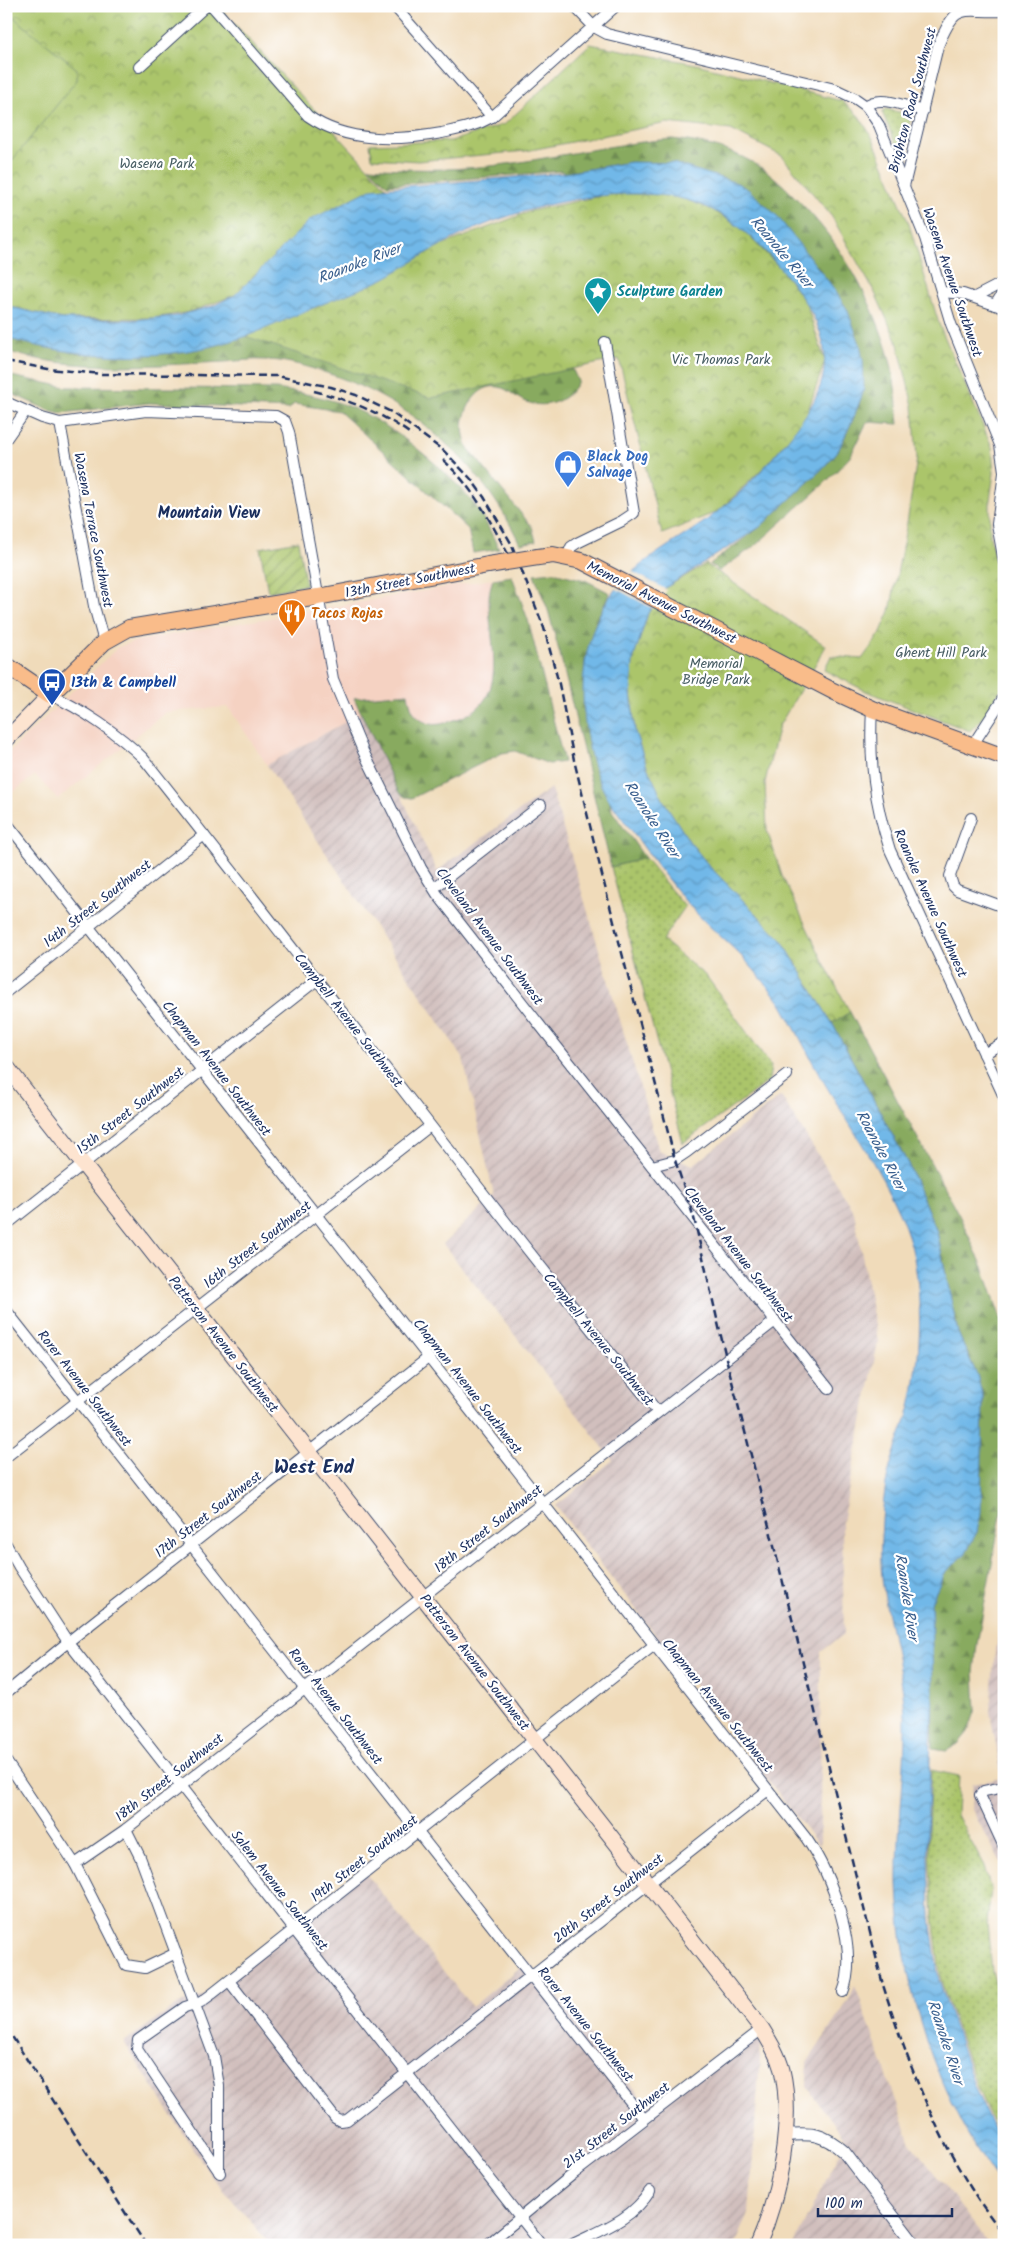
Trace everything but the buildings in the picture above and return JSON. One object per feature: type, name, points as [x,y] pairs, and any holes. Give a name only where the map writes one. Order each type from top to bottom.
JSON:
[{"type":"main road","name":"13th Street Southwest","points":[[6,740],[104,642],[129,628],[318,597],[538,557],[553,555],[567,557]]},
{"type":"main road","name":"Memorial Avenue Southwest","points":[[567,557],[595,567],[833,691],[872,709],[1004,757]]},
{"type":"main road","name":"Campbell Avenue Southwest","points":[[6,665],[50,695]]},
{"type":"main road","name":"Patterson Avenue Southwest","points":[[6,1066],[762,2028],[785,2069],[785,2092],[784,2135],[775,2189],[758,2245]]},
{"type":"street","points":[[140,67],[206,6]]},
{"type":"street","points":[[212,6],[308,116],[328,128],[341,132],[389,139],[423,136],[454,130],[481,123],[492,117],[616,6]]},
{"type":"street","points":[[394,6],[492,117]]},
{"type":"street","name":"Wasena Avenue Southwest","points":[[574,6],[594,27],[607,34],[835,89],[866,106],[880,125],[904,186],[934,264],[951,324],[1004,458],[997,524],[1004,562]]},
{"type":"street","name":"Brighton Road Southwest","points":[[904,186],[938,46],[951,18],[956,12],[971,8],[1004,11]]},
{"type":"street","points":[[866,106],[872,102],[882,101],[923,111]]},
{"type":"street","points":[[975,297],[1004,282]]},
{"type":"street","points":[[942,292],[975,297],[999,307],[1004,291]]},
{"type":"street","points":[[567,557],[571,547],[577,543],[634,513],[605,342]]},
{"type":"street","points":[[6,402],[25,412],[51,422],[60,423]]},
{"type":"street","name":"Cleveland Avenue Southwest","points":[[60,423],[146,411],[276,416],[285,421],[289,432],[328,651],[338,694],[363,751],[421,868],[434,888],[829,1389]]},
{"type":"street","points":[[6,439],[25,412]]},
{"type":"street","name":"Wasena Terrace Southwest","points":[[60,423],[95,611],[104,642]]},
{"type":"street","name":"Campbell Avenue Southwest","points":[[50,695],[64,701],[133,748],[318,979],[430,1126],[658,1412]]},
{"type":"street","points":[[972,746],[1004,697]]},
{"type":"street","name":"Roanoke Avenue Southwest","points":[[872,709],[872,778],[882,824],[900,874],[1004,1098]]},
{"type":"street","points":[[434,888],[540,805]]},
{"type":"street","points":[[970,818],[950,876],[951,881],[957,890],[1004,907]]},
{"type":"street","name":"Chapman Avenue Southwest","points":[[6,822],[817,1854],[832,1885],[849,1960],[849,1972],[843,1992]]},
{"type":"street","name":"14th Street Southwest","points":[[6,992],[204,835]]},
{"type":"street","name":"15th Street Southwest","points":[[6,1225],[318,979]]},
{"type":"street","points":[[984,1054],[1004,1042]]},
{"type":"street","points":[[652,1166],[675,1160],[687,1152],[787,1075]]},
{"type":"street","name":"16th Street Southwest","points":[[6,1457],[430,1126]]},
{"type":"street","name":"Rorer Avenue Southwest","points":[[6,1310],[644,2119]]},
{"type":"street","name":"18th Street Southwest","points":[[75,1864],[126,1829],[775,1321]]},
{"type":"street","name":"17th Street Southwest","points":[[6,1693],[428,1358]]},
{"type":"street","name":"Salem Avenue Southwest","points":[[6,1544],[23,1574],[68,1642],[542,2245]]},
{"type":"street","name":"19th Street Southwest","points":[[194,2004],[217,2069],[220,2173],[137,2048],[138,2040],[185,2007],[212,1994],[229,1981],[653,1646]]},
{"type":"street","points":[[6,1761],[75,1864],[126,1965],[144,1968],[176,1953]]},
{"type":"street","points":[[1004,1787],[984,1791],[980,1795],[1004,1847]]},
{"type":"street","name":"20th Street Southwest","points":[[229,1981],[335,2118],[340,2121],[347,2120],[768,1790]]},
{"type":"street","points":[[126,1829],[140,1858],[194,2004]]},
{"type":"street","name":"21st Street Southwest","points":[[487,2245],[644,2119],[762,2028]]},
{"type":"street","points":[[784,2135],[815,2134],[831,2140],[844,2152],[915,2245]]},
{"type":"street","points":[[571,2245],[628,2216],[638,2208],[650,2191]]},
{"type":"shaded area","points":[[493,579],[489,595],[494,654],[493,682],[485,702],[469,715],[441,724],[429,724],[417,719],[410,707],[355,698],[362,713],[267,765],[228,707],[166,712],[58,799],[35,775],[6,798],[6,755],[118,647],[136,641]]},
{"type":"shaded area","points":[[362,713],[437,871],[551,788],[659,1151],[693,1165],[781,1096],[854,1212],[878,1342],[842,1522],[844,1634],[821,1652],[820,1847],[556,1506],[613,1460],[443,1244],[494,1196],[463,1058],[267,765]]},
{"type":"shaded area","points":[[1004,1606],[1004,1868],[971,1808],[973,1784],[1002,1778],[990,1712],[994,1660]]},
{"type":"shaded area","points":[[363,1870],[472,2007],[528,1961],[648,2106],[762,2029],[749,2214],[735,2245],[271,2245],[209,2173],[124,2042],[176,2006],[203,1996]]},
{"type":"shaded area","points":[[855,1985],[911,2143],[990,2245],[793,2245],[846,2141],[807,2087],[807,2063],[850,1998]]},
{"type":"green space","name":"Wasena Park","points":[[6,6],[218,6],[386,187],[335,207],[235,295],[190,312],[153,318],[62,319],[6,306]]},
{"type":"green space","points":[[6,11],[77,69],[77,80],[6,168]]},
{"type":"green space","name":"Ghent Hill Park","points":[[590,44],[696,64],[842,101],[859,116],[872,137],[909,224],[939,324],[992,447],[994,473],[990,500],[990,536],[996,567],[1004,583],[1004,684],[982,719],[970,731],[868,692],[824,670],[831,656],[862,659],[880,634],[890,611],[917,458],[913,406],[898,344],[875,293],[832,217],[782,156],[731,130],[667,123],[526,151],[418,161],[372,158],[370,144],[451,141],[505,124]]},
{"type":"green space","points":[[886,109],[907,114],[911,118],[902,153],[899,152],[882,112]]},
{"type":"green space","points":[[672,139],[714,146],[752,162],[775,178],[812,215],[841,253],[865,294],[883,337],[890,360],[897,400],[899,424],[867,422],[850,457],[827,481],[756,545],[719,571],[710,564],[760,527],[822,469],[838,451],[864,390],[860,344],[631,162],[565,173],[561,171],[387,185],[369,167],[424,169],[478,167],[514,163],[632,143]]},
{"type":"green space","name":"Vic Thomas Park","points":[[614,193],[673,195],[711,209],[741,228],[781,269],[806,303],[825,361],[805,419],[767,464],[719,511],[662,534],[619,359],[431,398],[245,336],[384,278],[437,247],[531,211]]},
{"type":"green space","points":[[281,333],[571,366],[578,381],[574,388],[562,399],[539,405],[522,400],[502,388],[491,387],[485,389],[474,398],[469,405],[464,419],[463,432],[468,448],[532,527],[536,541],[520,544],[504,514],[484,485],[462,459],[437,436],[381,396],[317,370],[272,360],[142,366],[87,365],[32,358],[6,351],[6,338],[77,353],[119,355],[171,353],[219,344],[245,336]]},
{"type":"green space","points":[[6,375],[66,387],[276,389],[314,396],[350,407],[385,425],[421,452],[455,482],[480,512],[499,549],[473,553],[468,529],[339,411],[294,404],[289,409],[149,403],[62,413],[48,410],[6,391]]},
{"type":"green space","points":[[298,541],[306,585],[268,592],[260,548]]},
{"type":"green space","name":"Memorial Bridge Park","points":[[706,564],[826,646],[779,726],[765,782],[767,830],[782,876],[850,1012],[832,1023],[781,939],[710,867],[689,841],[663,800],[647,767],[635,732],[631,692],[633,660],[648,613],[665,588]]},
{"type":"green space","points":[[553,572],[585,580],[610,593],[597,619],[585,659],[584,711],[600,783],[610,801],[612,811],[645,858],[611,867],[562,662],[548,610],[534,574]]},
{"type":"green space","points":[[512,576],[528,620],[564,762],[549,764],[515,751],[502,753],[412,798],[405,797],[399,793],[354,698],[408,693],[415,715],[422,721],[431,724],[446,723],[474,710],[485,699],[491,684],[494,668],[489,593],[493,579]]},
{"type":"green space","points":[[645,858],[685,907],[662,940],[707,977],[771,1066],[769,1081],[683,1143],[611,867]]},
{"type":"green space","points":[[850,1012],[960,1217],[983,1267],[1004,1328],[1004,1499],[977,1644],[974,1673],[976,1709],[968,1732],[958,1744],[946,1751],[933,1749],[931,1602],[945,1573],[965,1554],[981,1453],[983,1398],[977,1375],[958,1333],[937,1232],[908,1164],[832,1023]]},
{"type":"green space","points":[[931,1770],[959,1776],[957,1815],[984,1866],[991,1890],[987,1923],[992,1971],[1004,2013],[1004,2146],[978,2090],[941,1982],[933,1917],[928,1831]]},
{"type":"water","name":"Roanoke River","points":[[631,162],[673,163],[737,183],[749,190],[777,216],[832,286],[847,309],[860,344],[863,361],[864,390],[838,451],[822,469],[760,527],[665,588],[648,613],[633,660],[631,692],[635,732],[647,767],[663,800],[689,841],[710,867],[781,939],[832,1023],[908,1164],[937,1232],[958,1333],[977,1375],[983,1398],[981,1512],[977,1532],[965,1554],[945,1573],[931,1602],[933,1690],[927,1832],[930,1917],[939,1981],[976,2091],[1004,2151],[1004,2191],[962,2124],[933,2059],[923,2031],[908,1973],[900,1913],[898,1862],[905,1717],[900,1672],[883,1584],[881,1539],[887,1479],[911,1404],[918,1359],[920,1325],[914,1258],[900,1214],[877,1169],[819,1074],[782,1005],[748,963],[683,898],[608,798],[594,768],[585,721],[583,695],[585,661],[600,613],[609,598],[619,585],[641,565],[704,522],[741,491],[780,449],[809,410],[824,372],[824,353],[820,334],[811,312],[796,289],[768,254],[746,233],[722,215],[709,208],[682,199],[651,194],[618,194],[551,204],[488,224],[451,240],[374,283],[253,334],[215,345],[156,355],[125,356],[64,351],[6,338],[6,306],[62,319],[131,320],[177,316],[213,306],[235,295],[310,220],[371,189],[565,173]]},
{"type":"pier","points":[[631,571],[667,590],[654,609],[613,587]]},
{"type":"railway","points":[[6,361],[48,369],[102,374],[277,376],[331,387],[356,395],[391,412],[444,451],[471,479],[511,543],[544,628],[559,684],[574,760],[603,879],[675,1160],[694,1218],[726,1358],[883,1985],[905,2051],[947,2147],[964,2177],[1004,2234]]},
{"type":"railway","points":[[314,391],[365,408],[389,420],[412,435]]},
{"type":"railway","points":[[443,460],[455,471],[475,497],[515,567]]},
{"type":"railway","points":[[6,2027],[146,2245]]},
{"type":"place","name":"Sculpture Garden","points":[[598,315]]},
{"type":"place","name":"Black Dog Salvage","points":[[568,488]]},
{"type":"place","name":"Tacos Rojas","points":[[292,637]]},
{"type":"place","name":"13th & Campbell","points":[[52,706]]},
{"type":"district","name":"Mountain View","points":[[209,512]]},
{"type":"district","name":"West End","points":[[314,1466]]}]
